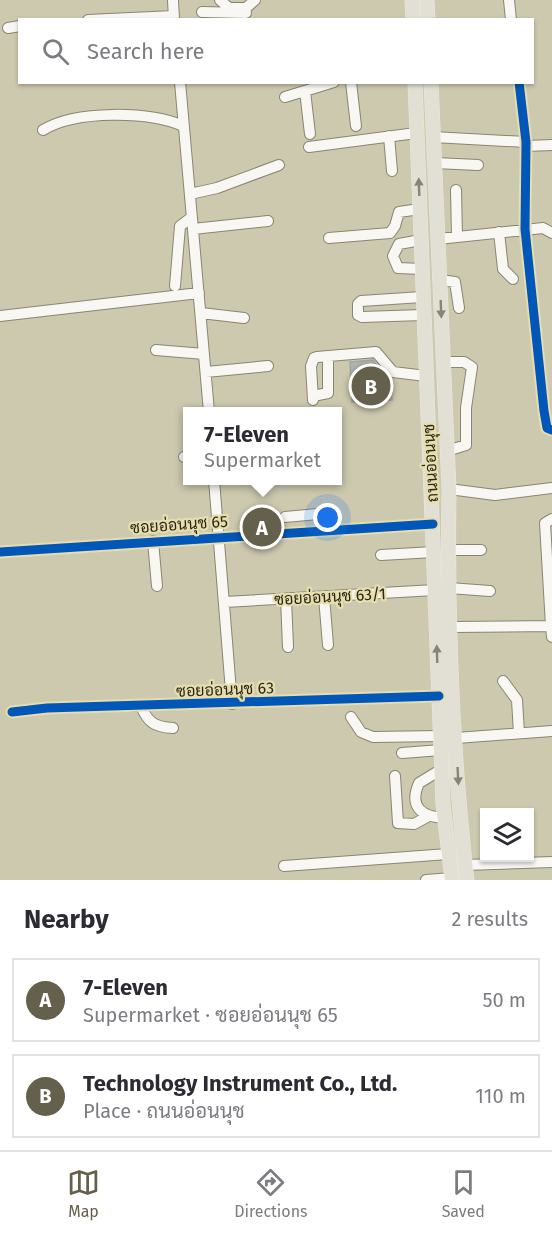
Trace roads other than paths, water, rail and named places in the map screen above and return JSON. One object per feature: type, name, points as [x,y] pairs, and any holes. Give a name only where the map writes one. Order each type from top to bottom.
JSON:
[{"type":"main road","points":[[412,0],[413,18]]},
{"type":"main road","points":[[427,0],[428,18]]},
{"type":"main road","name":"ถนนอ่อนนุช","points":[[414,84],[433,524],[441,551],[440,743],[452,879]]},
{"type":"main road","name":"ถนนอ่อนนุช","points":[[431,84],[449,489],[448,523],[441,551]]},
{"type":"main road","points":[[424,339],[442,338]]},
{"type":"main road","points":[[433,524],[448,523]]},
{"type":"main road","name":"ถนนอ่อนนุช","points":[[442,589],[451,627],[456,738],[467,880]]},
{"type":"street","points":[[173,0],[174,18]]},
{"type":"street","points":[[220,0],[230,13]]},
{"type":"street","points":[[202,12],[246,14],[255,0]]},
{"type":"street","points":[[509,0],[511,18]]},
{"type":"street","points":[[8,28],[18,26]]},
{"type":"street","points":[[180,84],[209,407]]},
{"type":"street","points":[[285,97],[328,84]]},
{"type":"street","points":[[351,84],[356,126]]},
{"type":"street","points":[[519,84],[526,144],[525,229],[544,411],[547,428],[552,430]]},
{"type":"street","points":[[305,91],[310,134]]},
{"type":"street","points":[[43,130],[60,121],[107,116],[160,117],[183,126]]},
{"type":"street","points":[[309,147],[416,133]]},
{"type":"street","points":[[389,136],[392,171]]},
{"type":"street","points":[[433,137],[552,145]]},
{"type":"street","points":[[435,163],[478,165]]},
{"type":"street","points":[[190,194],[217,188],[279,165]]},
{"type":"street","points":[[456,190],[458,237]]},
{"type":"street","points":[[329,238],[390,232],[395,226],[399,212],[420,209]]},
{"type":"street","points":[[176,286],[180,226],[192,217]]},
{"type":"street","points":[[193,229],[268,221]]},
{"type":"street","points":[[438,239],[543,228],[552,233]]},
{"type":"street","points":[[500,232],[503,268],[513,279]]},
{"type":"street","points":[[421,240],[399,244],[393,256],[398,268],[422,269]]},
{"type":"street","points":[[440,280],[455,282],[459,308]]},
{"type":"street","points":[[0,316],[199,293]]},
{"type":"street","points":[[422,297],[361,301],[358,304],[358,315],[362,317],[423,315]]},
{"type":"street","points":[[201,313],[244,318]]},
{"type":"street","points":[[156,350],[204,354]]},
{"type":"street","points":[[328,356],[328,393],[313,398],[311,361],[317,357],[328,356],[376,352],[393,372],[426,376]]},
{"type":"street","points":[[443,362],[464,362],[472,367],[466,408],[465,444],[447,452]]},
{"type":"street","points":[[206,372],[268,366]]},
{"type":"street","points":[[214,485],[232,704]]},
{"type":"street","points":[[449,489],[495,495],[552,488]]},
{"type":"street","points":[[285,517],[318,514]]},
{"type":"street","points":[[303,515],[304,532]]},
{"type":"street","points":[[451,627],[551,631],[550,573],[545,523],[552,519]]},
{"type":"street","name":"ซอยอ่อนนุช 65","points":[[0,552],[219,536],[433,524]]},
{"type":"street","points":[[153,541],[157,586]]},
{"type":"street","points":[[381,555],[481,550]]},
{"type":"street","name":"ซอยอ่อนนุช 63/1","points":[[225,602],[442,589],[490,591]]},
{"type":"street","points":[[324,597],[328,645]]},
{"type":"street","points":[[286,599],[288,647]]},
{"type":"street","points":[[503,681],[517,700],[519,734]]},
{"type":"street","name":"ซอยอ่อนนุช 63","points":[[12,712],[439,696]]},
{"type":"street","points":[[141,706],[147,720],[153,724],[173,728]]},
{"type":"street","points":[[351,717],[361,732],[373,737],[440,743]]},
{"type":"street","points":[[456,738],[552,731]]},
{"type":"street","points":[[402,753],[440,743]]},
{"type":"street","points":[[427,817],[419,810],[417,786],[442,769]]},
{"type":"street","points":[[395,776],[398,823],[414,824],[427,817],[445,818]]},
{"type":"street","points":[[284,866],[448,854]]},
{"type":"street","points":[[465,865],[552,862]]},
{"type":"street","points":[[426,880],[452,879]]},
{"type":"place","name":"Technology Instrument Co., Ltd.","points":[[371,386]]},
{"type":"place","name":"7-Eleven","points":[[262,527]]}]
